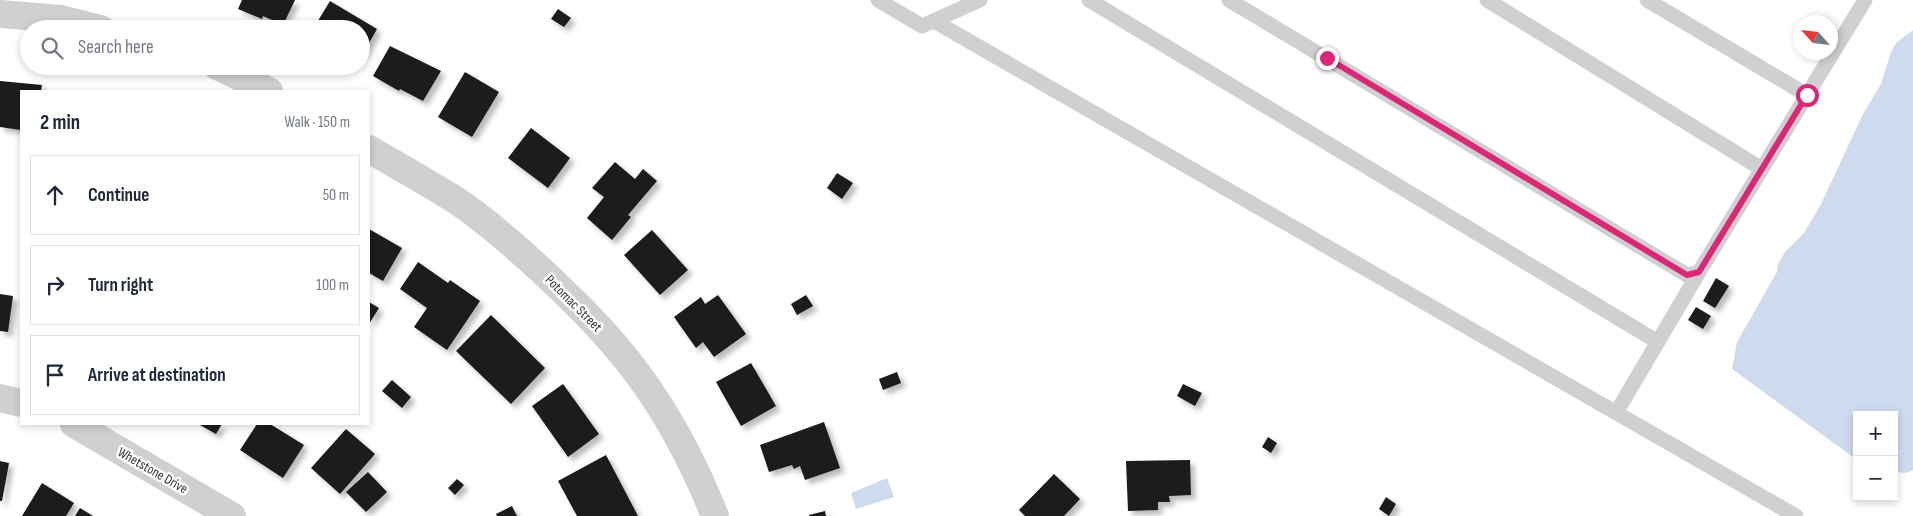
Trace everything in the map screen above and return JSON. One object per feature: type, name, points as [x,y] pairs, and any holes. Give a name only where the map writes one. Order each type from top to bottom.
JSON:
[{"type":"street","points":[[0,14],[64,20]]},
{"type":"street","points":[[236,75],[267,90]]},
{"type":"street","name":"Potomac Street","points":[[370,150],[458,202],[519,249],[577,303],[609,337],[638,374],[673,429],[701,483],[715,516]]},
{"type":"street","points":[[0,398],[20,403]]},
{"type":"street","name":"Whetstone Drive","points":[[76,425],[232,516]]},
{"type":"lane","points":[[878,0],[922,26],[980,0]]},
{"type":"lane","points":[[1088,0],[1658,342]]},
{"type":"lane","points":[[1228,0],[1687,275],[1699,272]]},
{"type":"lane","points":[[1487,0],[1762,169]]},
{"type":"lane","points":[[1647,0],[1807,95]]},
{"type":"lane","points":[[1616,413],[1699,272],[1865,0]]},
{"type":"lane","points":[[934,20],[1796,516]]},
{"type":"water","points":[[1913,30],[1913,470],[1906,473],[1898,472],[1898,411],[1853,411],[1853,457],[1732,369],[1737,342],[1777,272],[1778,264],[1785,252],[1804,233],[1820,206],[1863,114],[1881,84],[1891,52],[1896,43]]},
{"type":"water","points":[[887,478],[894,497],[856,509],[851,493]]},
{"type":"building","points":[[242,0],[295,0],[285,20],[272,20],[263,16],[262,19],[238,9]]},
{"type":"building","points":[[330,1],[362,20],[318,20]]},
{"type":"building","points":[[558,9],[571,18],[564,27],[551,19]]},
{"type":"building","points":[[370,25],[377,29],[370,41]]},
{"type":"building","points":[[390,46],[441,71],[423,101],[400,89],[399,91],[373,76]]},
{"type":"building","points":[[465,72],[499,92],[472,137],[438,117]]},
{"type":"building","points":[[0,81],[42,85],[41,90],[20,90],[20,130],[0,127]]},
{"type":"building","points":[[531,128],[570,158],[548,188],[508,158]]},
{"type":"building","points":[[615,162],[635,179],[643,169],[657,181],[628,215],[631,217],[612,240],[587,218],[604,197],[592,188]]},
{"type":"building","points":[[837,173],[853,183],[842,199],[827,188]]},
{"type":"building","points":[[370,230],[402,248],[383,281],[370,274]]},
{"type":"building","points":[[652,230],[688,270],[660,295],[624,255]]},
{"type":"building","points":[[418,262],[448,283],[450,280],[480,301],[447,350],[414,327],[427,308],[400,289]]},
{"type":"building","points":[[1716,278],[1729,286],[1715,308],[1703,301]]},
{"type":"building","points":[[0,294],[13,296],[8,332],[0,331]]},
{"type":"building","points":[[718,295],[746,334],[714,357],[703,342],[696,348],[674,317],[701,297],[705,304]]},
{"type":"building","points":[[806,295],[813,306],[797,315],[791,304]]},
{"type":"building","points":[[370,303],[379,308],[370,322]]},
{"type":"building","points":[[1696,307],[1711,316],[1703,329],[1688,320]]},
{"type":"building","points":[[491,315],[545,368],[511,404],[456,351]]},
{"type":"building","points":[[751,363],[776,406],[741,426],[716,382]]},
{"type":"building","points":[[897,372],[901,383],[883,390],[879,379]]},
{"type":"building","points":[[392,380],[411,397],[402,408],[382,391]]},
{"type":"building","points":[[563,384],[599,434],[568,457],[532,406]]},
{"type":"building","points":[[1183,384],[1202,393],[1195,406],[1177,396]]},
{"type":"building","points":[[824,422],[840,468],[805,480],[800,466],[794,469],[792,465],[769,472],[760,445]]},
{"type":"building","points":[[200,425],[221,425],[216,434]]},
{"type":"building","points":[[256,425],[272,425],[304,445],[283,478],[240,450]]},
{"type":"building","points":[[346,429],[375,454],[340,494],[311,468]]},
{"type":"building","points":[[1268,437],[1277,443],[1271,453],[1262,447]]},
{"type":"building","points":[[606,455],[638,516],[577,516],[558,481]]},
{"type":"building","points":[[1190,460],[1191,495],[1169,496],[1170,502],[1158,502],[1158,510],[1128,511],[1126,461]]},
{"type":"building","points":[[0,461],[9,463],[2,501],[0,501]]},
{"type":"building","points":[[368,472],[387,492],[366,512],[346,492]]},
{"type":"building","points":[[1054,474],[1080,499],[1064,516],[1025,516],[1019,510]]},
{"type":"building","points":[[457,479],[464,485],[455,495],[448,488]]},
{"type":"building","points":[[42,483],[74,503],[66,516],[22,516]]},
{"type":"building","points":[[1386,497],[1396,504],[1389,516],[1379,509]]},
{"type":"building","points":[[512,506],[517,516],[497,516],[496,514]]},
{"type":"building","points":[[80,508],[93,516],[75,516]]},
{"type":"building","points":[[825,511],[826,516],[809,516],[809,515]]},
{"type":"route","points":[[1327,58],[1687,275],[1699,272],[1807,95]]}]
